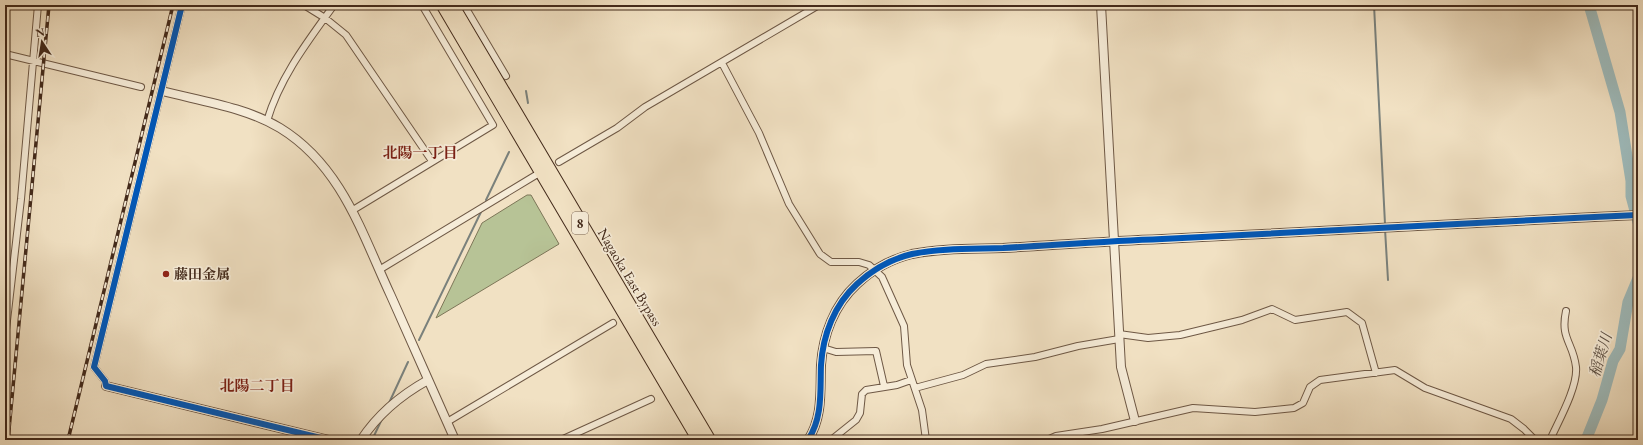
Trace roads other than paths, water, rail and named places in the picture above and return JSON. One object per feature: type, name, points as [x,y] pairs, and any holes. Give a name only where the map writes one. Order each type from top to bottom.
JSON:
[{"type":"highway","name":"Nagaoka East Bypass","points":[[442,5],[698,440]]},
{"type":"highway","name":"Nagaoka East Bypass","points":[[453,5],[710,440]]},
{"type":"street","points":[[5,338],[34,61],[38,5]]},
{"type":"street","points":[[182,5],[94,367],[105,382],[106,386],[329,440]]},
{"type":"street","points":[[304,5],[325,18],[349,39],[432,161]]},
{"type":"street","points":[[267,121],[271,107],[296,58],[334,5]]},
{"type":"street","points":[[353,210],[493,125],[422,5]]},
{"type":"street","points":[[464,5],[506,76]]},
{"type":"street","points":[[559,162],[617,128],[645,107],[819,5]]},
{"type":"street","points":[[1101,5],[1121,367],[1134,421]]},
{"type":"street","points":[[5,54],[141,87]]},
{"type":"street","points":[[722,63],[758,133],[789,204],[820,254],[831,262],[864,263],[876,269],[882,277],[904,326],[907,347],[906,360],[922,410],[926,440]]},
{"type":"street","points":[[162,91],[244,112],[267,121],[295,138],[318,159],[338,183],[353,210],[455,440]]},
{"type":"street","points":[[379,270],[536,175]]},
{"type":"street","points":[[819,440],[810,438],[820,405],[825,337],[837,309],[851,290],[876,269],[895,259],[921,253],[1114,241],[1638,215]]},
{"type":"street","points":[[915,388],[963,375],[986,364],[1029,358],[1119,337],[1148,338],[1180,334],[1242,320],[1272,309],[1295,320],[1346,312],[1362,323],[1376,373]]},
{"type":"street","points":[[1550,440],[1569,400],[1576,376],[1574,355],[1564,332],[1566,311]]},
{"type":"street","points":[[447,422],[613,323]]},
{"type":"street","points":[[823,348],[836,352],[876,351],[884,386]]},
{"type":"street","points":[[1047,440],[1067,434],[1091,431],[1193,408],[1255,412],[1294,408],[1303,403],[1310,387],[1320,380],[1395,370],[1425,388],[1501,415],[1524,428],[1535,440]]},
{"type":"street","points":[[362,440],[377,419],[389,407],[407,392],[428,380]]},
{"type":"street","points":[[830,440],[856,420],[860,414],[862,394],[866,390],[897,385],[912,380]]},
{"type":"street","points":[[561,440],[651,399]]},
{"type":"waterway","points":[[1374,5],[1385,224]]},
{"type":"waterway","name":"稲葉川","points":[[1589,5],[1620,112],[1631,181],[1631,196],[1638,222]]},
{"type":"waterway","points":[[526,91],[528,103]]},
{"type":"waterway","points":[[486,200],[509,152]]},
{"type":"waterway","points":[[419,340],[481,212]]},
{"type":"waterway","points":[[1385,229],[1388,280]]},
{"type":"waterway","name":"稲葉川","points":[[1586,440],[1602,400],[1613,361],[1620,349],[1628,302],[1638,278]]},
{"type":"waterway","points":[[389,403],[408,362]]},
{"type":"waterway","points":[[372,440],[382,419]]},
{"type":"railway","points":[[8,440],[49,5]]},
{"type":"railway","points":[[68,440],[173,5]]},
{"type":"place","name":"藤田金属","points":[[166,274]]},
{"type":"district","name":"北陽一丁目","points":[[420,152]]},
{"type":"district","name":"北陽二丁目","points":[[257,385]]}]
